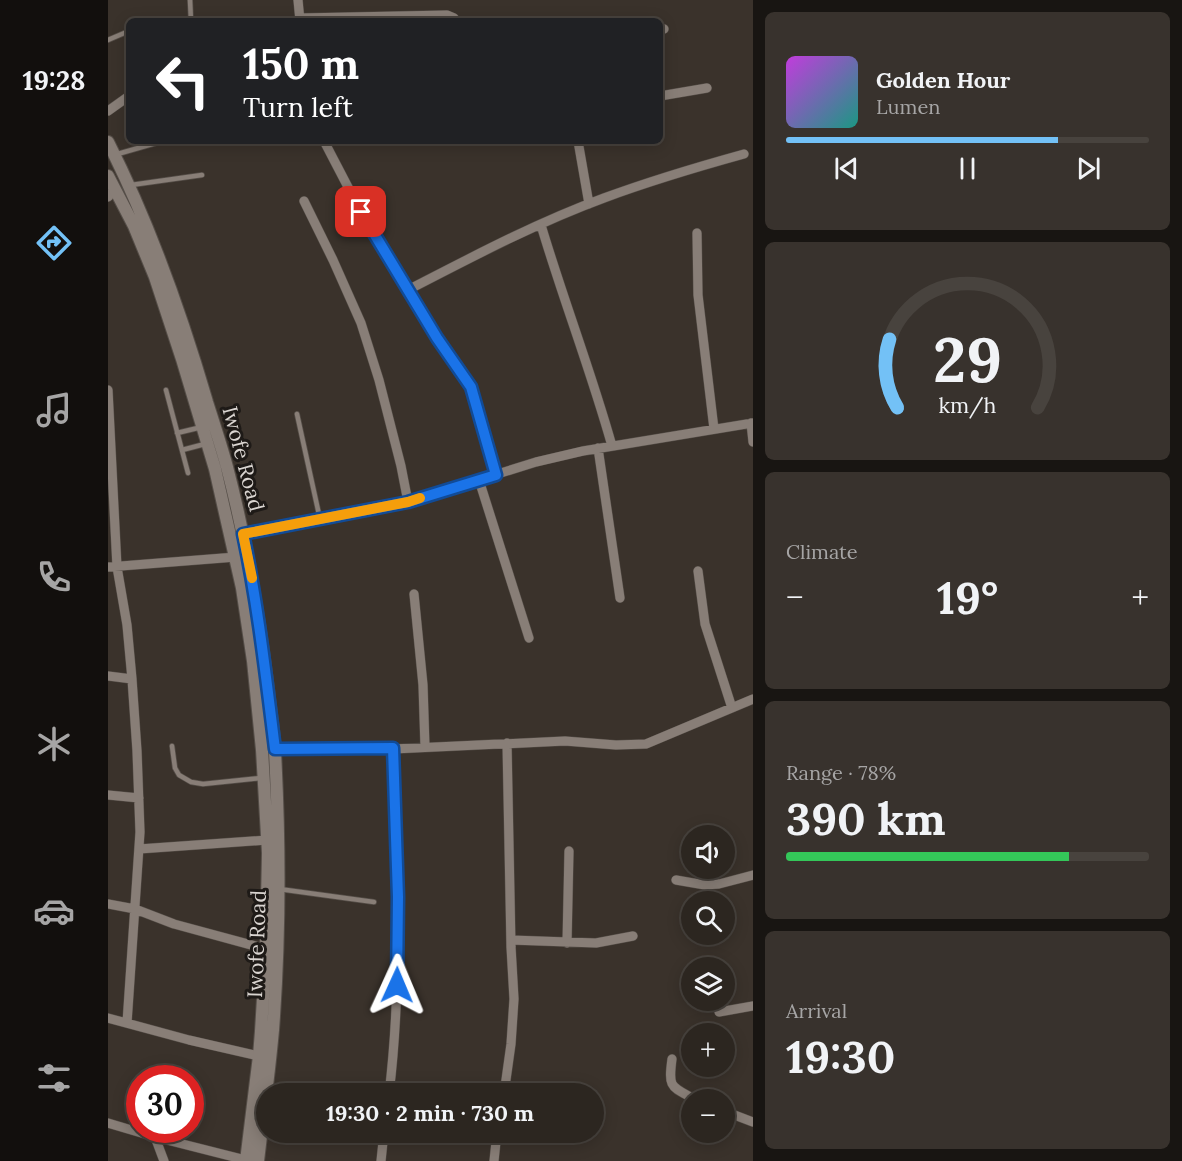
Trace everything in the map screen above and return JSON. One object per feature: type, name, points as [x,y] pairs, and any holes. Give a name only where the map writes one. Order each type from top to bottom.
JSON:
[{"type":"street","points":[[298,0],[300,18]]},
{"type":"street","points":[[359,18],[447,15],[454,18]]},
{"type":"street","points":[[663,95],[706,88]]},
{"type":"street","points":[[108,111],[126,98]]},
{"type":"street","name":"Iwofe Road","points":[[108,142],[129,185],[165,274],[193,355],[226,466],[243,534],[263,649],[275,749],[279,890],[270,981],[259,1056],[250,1161]]},
{"type":"street","points":[[326,144],[361,212],[408,291],[471,387],[496,475]]},
{"type":"street","points":[[579,144],[589,204]]},
{"type":"street","points":[[408,291],[483,252],[589,204],[681,172],[744,154]]},
{"type":"street","name":"Iwofe Road","points":[[108,176],[111,193],[134,226],[182,358],[215,469],[236,557],[253,661],[264,777],[268,853],[266,949],[270,981],[270,1060],[250,1161]]},
{"type":"street","points":[[304,201],[361,323],[401,466],[408,502]]},
{"type":"street","points":[[541,225],[612,446]]},
{"type":"street","points":[[697,232],[698,295],[714,429]]},
{"type":"street","points":[[108,390],[113,567],[127,625],[139,798],[140,832],[127,1023]]},
{"type":"street","points":[[243,534],[408,502],[536,462],[598,448],[752,423],[753,442]]},
{"type":"street","points":[[598,448],[620,598]]},
{"type":"street","points":[[479,480],[529,638]]},
{"type":"street","points":[[113,567],[236,557]]},
{"type":"street","points":[[698,572],[705,624],[732,708]]},
{"type":"street","points":[[414,594],[423,685],[425,747]]},
{"type":"street","points":[[108,676],[132,679]]},
{"type":"street","points":[[275,749],[393,748],[565,741],[616,745],[646,744],[753,699]]},
{"type":"street","points":[[506,1083],[512,1044],[514,999],[507,743]]},
{"type":"street","points":[[390,1083],[397,1007],[398,897],[393,748]]},
{"type":"street","points":[[108,795],[139,798]]},
{"type":"street","points":[[139,849],[267,840]]},
{"type":"street","points":[[567,943],[569,851]]},
{"type":"street","points":[[676,880],[719,885],[753,875]]},
{"type":"street","points":[[108,904],[135,909],[174,924],[266,949]]},
{"type":"street","points":[[511,940],[596,943],[633,936]]},
{"type":"street","points":[[719,1012],[753,1006]]},
{"type":"street","points":[[108,1018],[259,1056]]},
{"type":"street","points":[[672,1059],[669,1078],[673,1087],[681,1092]]},
{"type":"street","points":[[735,1115],[753,1122]]},
{"type":"street","points":[[108,1123],[126,1128]]},
{"type":"street","points":[[157,1143],[164,1161]]},
{"type":"street","points":[[179,1143],[250,1161]]},
{"type":"street","points":[[381,1161],[383,1143]]},
{"type":"street","points":[[494,1161],[496,1143]]},
{"type":"lane","points":[[190,0],[191,18]]},
{"type":"lane","points":[[108,40],[126,32]]},
{"type":"lane","points":[[114,155],[152,144]]},
{"type":"lane","points":[[129,185],[202,175]]},
{"type":"lane","points":[[166,390],[188,473]]},
{"type":"lane","points":[[297,414],[320,519]]},
{"type":"lane","points":[[177,433],[202,427]]},
{"type":"lane","points":[[182,450],[207,444]]},
{"type":"lane","points":[[172,746],[175,768],[179,775],[191,782],[203,784],[264,777]]},
{"type":"lane","points":[[279,890],[374,902]]},
{"type":"slow traffic","points":[[252,578],[243,534],[420,498]]},
{"type":"route","points":[[361,212],[437,338],[471,387],[496,475],[408,502],[243,534],[262,641],[275,749],[393,748],[398,897],[397,985]]}]
